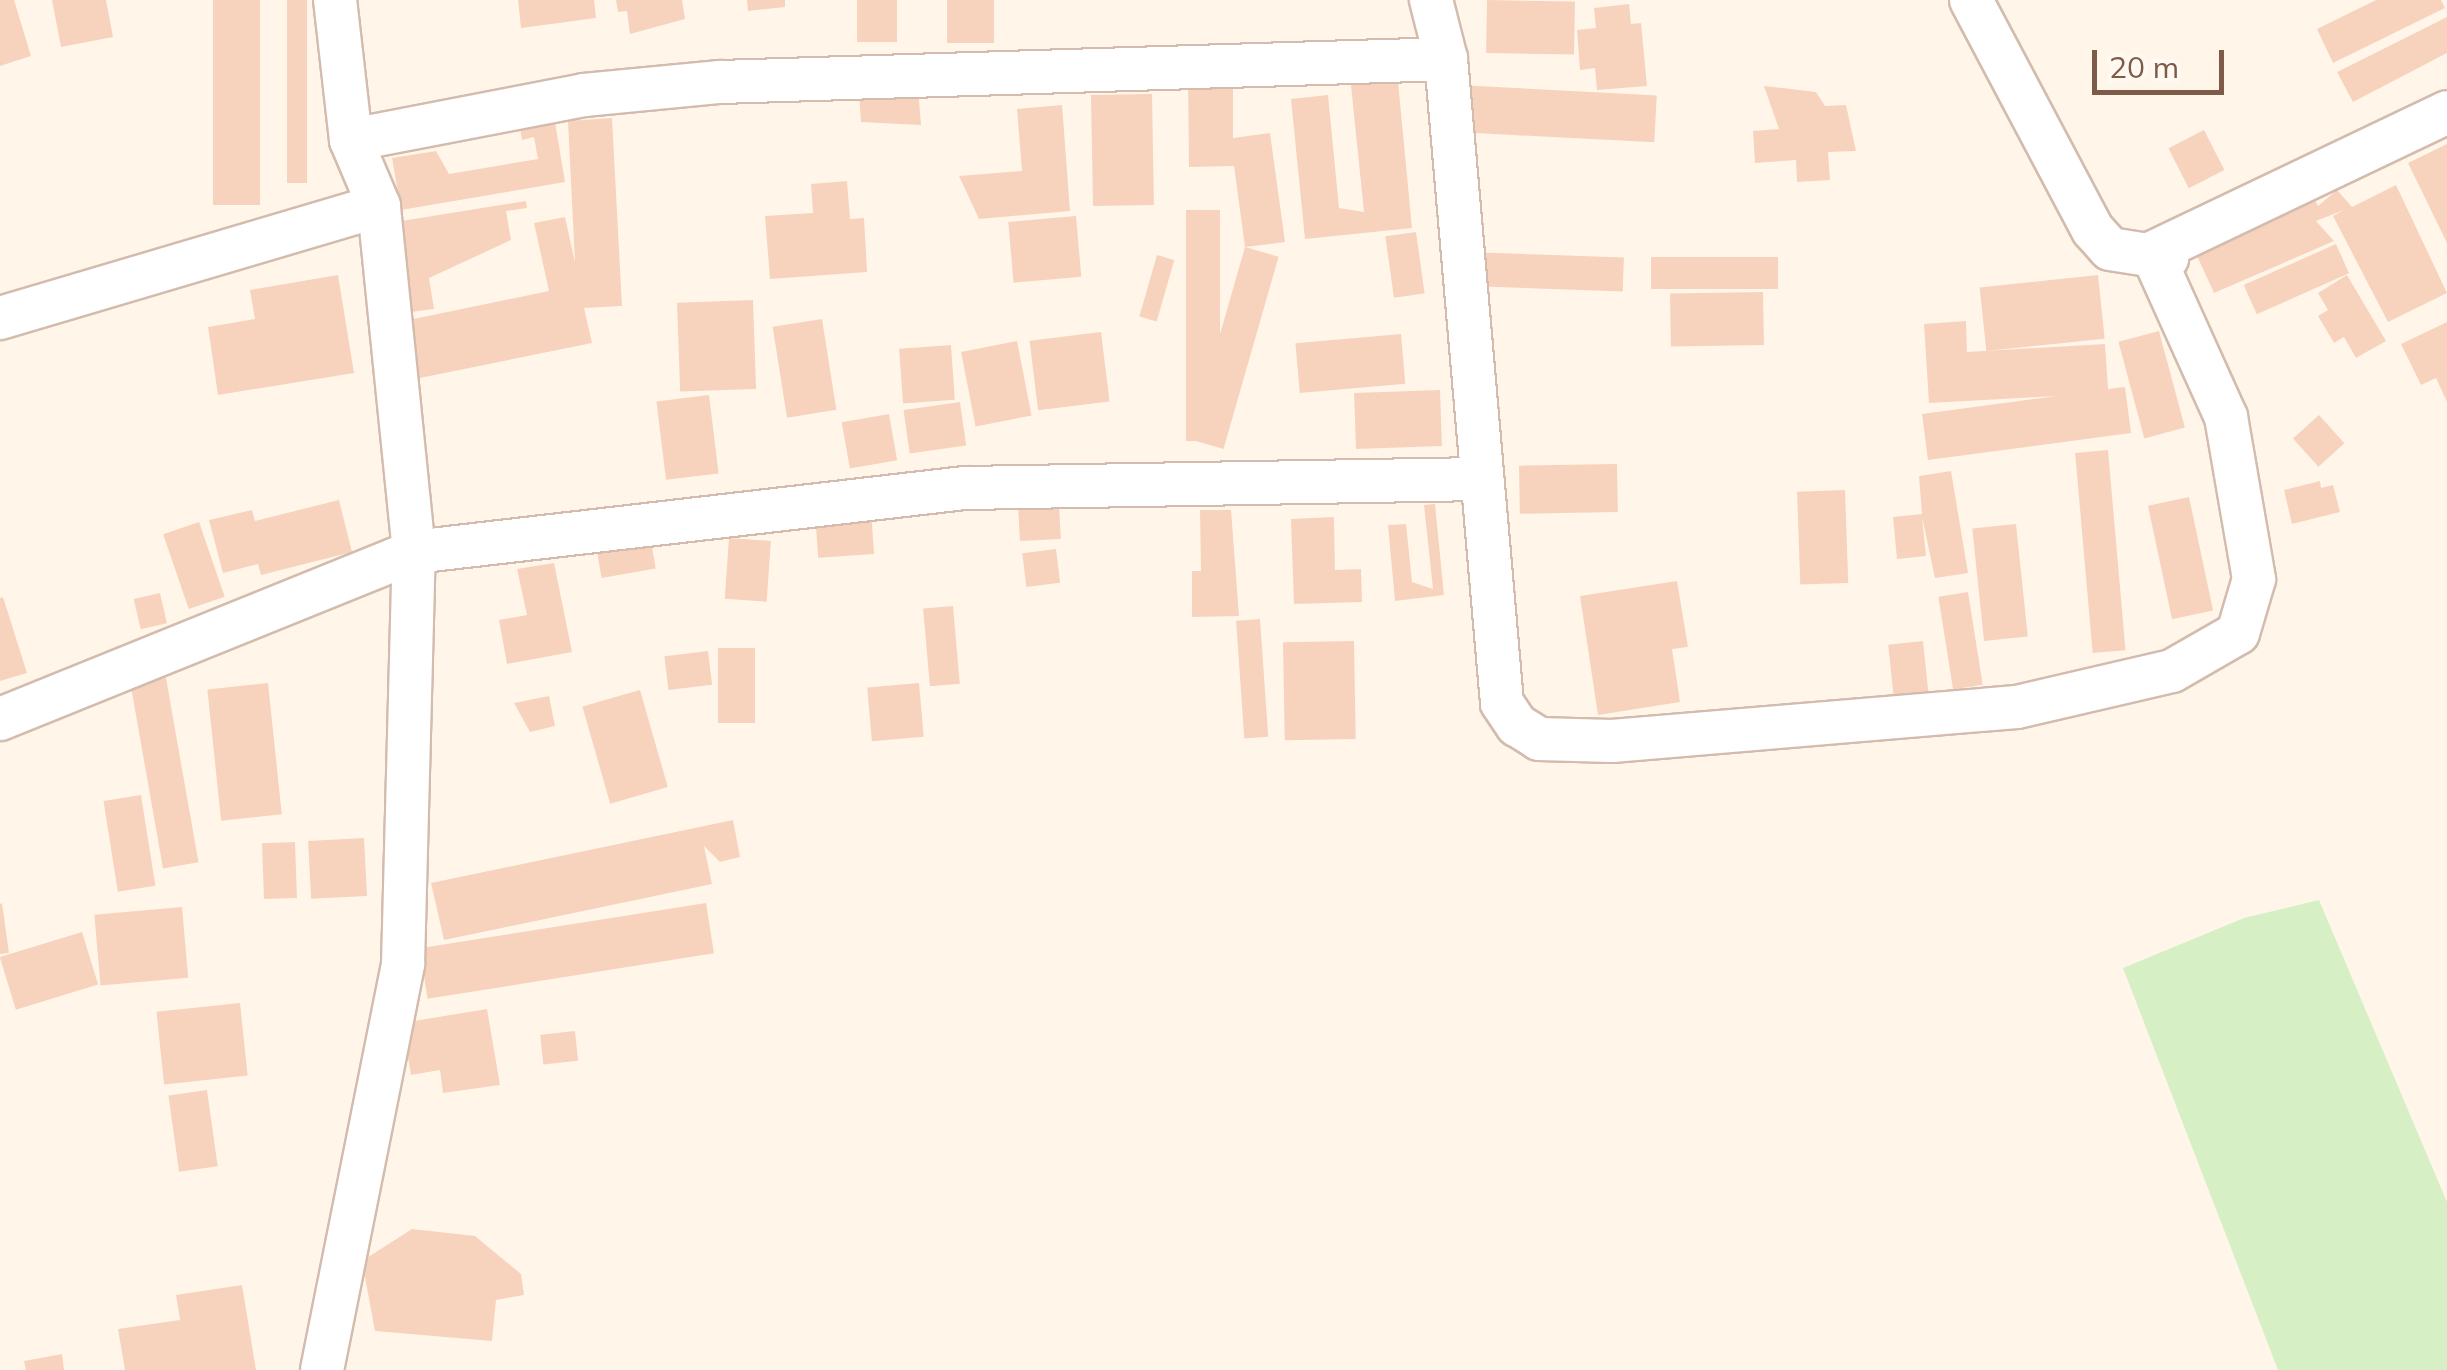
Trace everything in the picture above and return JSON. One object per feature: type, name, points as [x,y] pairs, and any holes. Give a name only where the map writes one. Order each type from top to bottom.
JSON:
[{"type":"street","points":[[322,1370],[403,964],[414,552],[378,206],[351,140],[336,0]]},
{"type":"street","points":[[1431,0],[1446,59],[1479,479],[1502,703],[1517,725],[1539,739],[1612,741],[2017,707],[2172,671],[2238,633],[2254,579],[2226,417],[2152,253]]},
{"type":"street","points":[[1971,0],[2093,230],[2110,250],[2167,258],[2152,253]]},
{"type":"street","points":[[351,140],[584,96],[720,82],[1446,59]]},
{"type":"street","points":[[2152,253],[2447,112]]},
{"type":"street","points":[[0,318],[378,206]]},
{"type":"street","points":[[0,719],[414,552],[965,488],[1479,479]]},
{"type":"green space","points":[[2319,900],[2447,1202],[2447,1370],[2278,1370],[2123,968],[2244,918]]},
{"type":"building","points":[[0,0],[14,0],[31,56],[0,66]]},
{"type":"building","points":[[52,0],[106,0],[113,37],[61,47]]},
{"type":"building","points":[[213,0],[260,0],[260,205],[213,205]]},
{"type":"building","points":[[287,0],[307,0],[307,183],[287,183]]},
{"type":"building","points":[[518,0],[594,0],[596,18],[521,28]]},
{"type":"building","points":[[616,0],[682,0],[685,19],[630,34],[627,11],[618,12]]},
{"type":"building","points":[[747,0],[785,0],[785,7],[748,11]]},
{"type":"building","points":[[857,0],[897,0],[897,42],[857,42]]},
{"type":"building","points":[[947,0],[994,0],[994,43],[947,43]]},
{"type":"building","points":[[1487,0],[1575,2],[1574,55],[1486,53]]},
{"type":"building","points":[[2376,0],[2441,0],[2445,8],[2333,63],[2317,29]]},
{"type":"building","points":[[1629,4],[1631,24],[1641,23],[1647,86],[1597,90],[1595,68],[1580,70],[1577,30],[1596,28],[1594,8]]},
{"type":"building","points":[[2447,17],[2447,53],[2353,102],[2337,72]]},
{"type":"building","points":[[1397,71],[1412,228],[1305,239],[1291,99],[1328,95],[1339,208],[1364,212],[1350,76]]},
{"type":"building","points":[[1188,74],[1233,88],[1233,138],[1270,133],[1285,242],[1245,247],[1234,166],[1189,167]]},
{"type":"building","points":[[1458,85],[1657,95],[1654,142],[1456,132]]},
{"type":"building","points":[[1764,86],[1816,92],[1825,106],[1846,105],[1856,151],[1828,152],[1830,180],[1797,182],[1796,160],[1755,163],[1753,131],[1779,129]]},
{"type":"building","points":[[918,89],[921,125],[861,122],[859,92]]},
{"type":"building","points":[[1152,94],[1154,205],[1093,206],[1091,95]]},
{"type":"building","points":[[1062,105],[1070,211],[979,219],[959,176],[1022,171],[1017,109]]},
{"type":"building","points":[[554,116],[565,182],[401,210],[392,158],[436,151],[449,174],[538,159],[534,137],[522,140],[519,122]]},
{"type":"building","points":[[612,118],[622,306],[584,308],[592,343],[410,380],[399,322],[549,291],[534,223],[565,217],[575,262],[568,121]]},
{"type":"building","points":[[2204,130],[2224,170],[2189,188],[2168,148]]},
{"type":"building","points":[[2447,144],[2447,243],[2408,163]]},
{"type":"building","points":[[847,181],[850,219],[864,218],[867,272],[770,279],[765,216],[813,213],[811,184]]},
{"type":"building","points":[[2396,185],[2447,293],[2388,322],[2333,216],[2344,210],[2316,221],[2334,241],[2214,293],[2192,245],[2311,193],[2318,206],[2337,190],[2352,207]]},
{"type":"building","points":[[526,201],[527,208],[506,211],[511,240],[429,278],[434,309],[403,313],[389,223]]},
{"type":"building","points":[[1186,210],[1220,210],[1220,441],[1186,441]]},
{"type":"building","points":[[1076,216],[1081,277],[1014,283],[1008,222]]},
{"type":"building","points":[[1416,232],[1425,293],[1394,298],[1385,236]]},
{"type":"building","points":[[2336,244],[2349,273],[2257,314],[2244,285]]},
{"type":"building","points":[[1245,247],[1279,257],[1224,449],[1190,439]]},
{"type":"building","points":[[1468,252],[1624,257],[1623,291],[1467,286]]},
{"type":"building","points":[[1157,255],[1174,260],[1157,321],[1139,317]]},
{"type":"building","points":[[1651,257],[1778,257],[1778,289],[1651,289]]},
{"type":"building","points":[[338,275],[354,373],[218,395],[208,327],[255,319],[250,290]]},
{"type":"building","points":[[2098,275],[2105,339],[1986,351],[1980,287]]},
{"type":"building","points":[[2347,275],[2386,341],[2356,358],[2344,337],[2334,343],[2318,316],[2328,310],[2318,293]]},
{"type":"building","points":[[1763,292],[1764,345],[1671,347],[1670,294]]},
{"type":"building","points":[[753,300],[756,389],[680,392],[677,303]]},
{"type":"building","points":[[822,319],[836,410],[787,418],[773,327]]},
{"type":"building","points":[[1966,321],[1967,352],[2105,344],[2108,389],[2125,387],[2131,433],[1928,460],[1922,414],[2057,396],[1929,403],[1924,324]]},
{"type":"building","points":[[2447,322],[2447,402],[2436,378],[2421,385],[2401,344]]},
{"type":"building","points":[[2159,331],[2185,428],[2144,438],[2118,342]]},
{"type":"building","points":[[1101,332],[1110,401],[1038,410],[1030,341]]},
{"type":"building","points":[[1401,334],[1405,384],[1300,393],[1295,343]]},
{"type":"building","points":[[1017,341],[1032,416],[976,426],[961,352]]},
{"type":"building","points":[[951,345],[955,400],[903,403],[899,349]]},
{"type":"building","points":[[1440,390],[1442,446],[1356,449],[1354,393]]},
{"type":"building","points":[[709,395],[719,473],[666,480],[656,401]]},
{"type":"building","points":[[960,402],[966,446],[910,454],[904,410]]},
{"type":"building","points":[[889,414],[897,460],[850,469],[842,422]]},
{"type":"building","points":[[2319,415],[2344,443],[2318,467],[2293,438]]},
{"type":"building","points":[[2108,450],[2126,650],[2093,653],[2075,453]]},
{"type":"building","points":[[1617,464],[1618,512],[1520,514],[1519,466]]},
{"type":"building","points":[[1951,471],[1968,573],[1935,578],[1922,517],[1926,556],[1897,559],[1893,517],[1922,514],[1919,476]]},
{"type":"building","points":[[2320,481],[2321,488],[2333,485],[2340,512],[2292,524],[2284,490]]},
{"type":"building","points":[[1845,490],[1848,583],[1800,585],[1797,492]]},
{"type":"building","points":[[2189,497],[2213,610],[2172,619],[2148,506]]},
{"type":"building","points":[[339,500],[352,552],[261,575],[258,564],[223,573],[209,520],[252,510],[255,521]]},
{"type":"building","points":[[1059,504],[1061,539],[1020,541],[1018,506]]},
{"type":"building","points":[[1435,504],[1444,595],[1395,601],[1388,525],[1406,524],[1412,582],[1433,589],[1424,505]]},
{"type":"building","points":[[871,510],[874,554],[818,558],[815,514]]},
{"type":"building","points":[[1200,510],[1231,510],[1239,616],[1192,617],[1192,571],[1201,571]]},
{"type":"building","points":[[1334,517],[1335,570],[1361,569],[1362,602],[1294,604],[1291,519]]},
{"type":"building","points":[[199,522],[225,597],[189,609],[163,534]]},
{"type":"building","points":[[2016,524],[2028,636],[1984,641],[1972,529]]},
{"type":"building","points":[[649,530],[656,568],[602,578],[595,540]]},
{"type":"building","points":[[729,538],[771,541],[767,602],[725,599]]},
{"type":"building","points":[[1056,549],[1060,583],[1026,587],[1022,553]]},
{"type":"building","points":[[554,563],[572,652],[507,664],[499,620],[527,615],[517,569]]},
{"type":"building","points":[[1677,581],[1688,647],[1672,649],[1680,702],[1598,715],[1580,596]]},
{"type":"building","points":[[1968,592],[1983,685],[1953,690],[1938,597]]},
{"type":"building","points":[[160,593],[167,623],[141,629],[134,599]]},
{"type":"building","points":[[3,597],[27,673],[0,681],[0,598]]},
{"type":"building","points":[[953,606],[960,684],[930,686],[923,609]]},
{"type":"building","points":[[1260,619],[1268,737],[1244,738],[1236,621]]},
{"type":"building","points":[[1354,641],[1356,739],[1285,740],[1283,642]]},
{"type":"building","points":[[1923,641],[1929,697],[1894,700],[1888,645]]},
{"type":"building","points":[[718,648],[755,648],[755,723],[718,723]]},
{"type":"building","points":[[708,651],[712,685],[668,690],[664,656]]},
{"type":"building","points":[[166,678],[198,862],[163,868],[131,684]]},
{"type":"building","points":[[268,683],[282,814],[221,821],[207,689]]},
{"type":"building","points":[[919,683],[924,737],[872,741],[867,688]]},
{"type":"building","points":[[640,690],[668,787],[610,804],[582,707]]},
{"type":"building","points":[[549,696],[555,726],[530,732],[514,703]]},
{"type":"building","points":[[141,795],[155,886],[118,892],[103,801]]},
{"type":"building","points":[[733,820],[740,857],[720,862],[704,846],[712,884],[444,940],[431,883]]},
{"type":"building","points":[[364,838],[367,896],[311,899],[308,841]]},
{"type":"building","points":[[295,842],[297,898],[264,899],[262,843]]},
{"type":"building","points":[[706,903],[714,953],[428,999],[420,948]]},
{"type":"building","points":[[0,904],[9,953],[0,954]]},
{"type":"building","points":[[182,907],[188,978],[101,985],[94,915]]},
{"type":"building","points":[[82,932],[98,985],[16,1010],[0,957]]},
{"type":"building","points":[[240,1003],[248,1076],[164,1084],[156,1012]]},
{"type":"building","points":[[487,1009],[500,1085],[443,1093],[440,1070],[411,1075],[402,1023]]},
{"type":"building","points":[[575,1031],[578,1061],[543,1064],[540,1035]]},
{"type":"building","points":[[207,1090],[218,1166],[179,1172],[168,1095]]},
{"type":"building","points":[[412,1229],[475,1236],[521,1274],[524,1295],[496,1300],[492,1341],[375,1331],[362,1261]]},
{"type":"building","points":[[242,1285],[256,1370],[125,1370],[118,1329],[180,1320],[176,1295]]},
{"type":"building","points":[[62,1354],[64,1370],[26,1370],[24,1361]]}]
